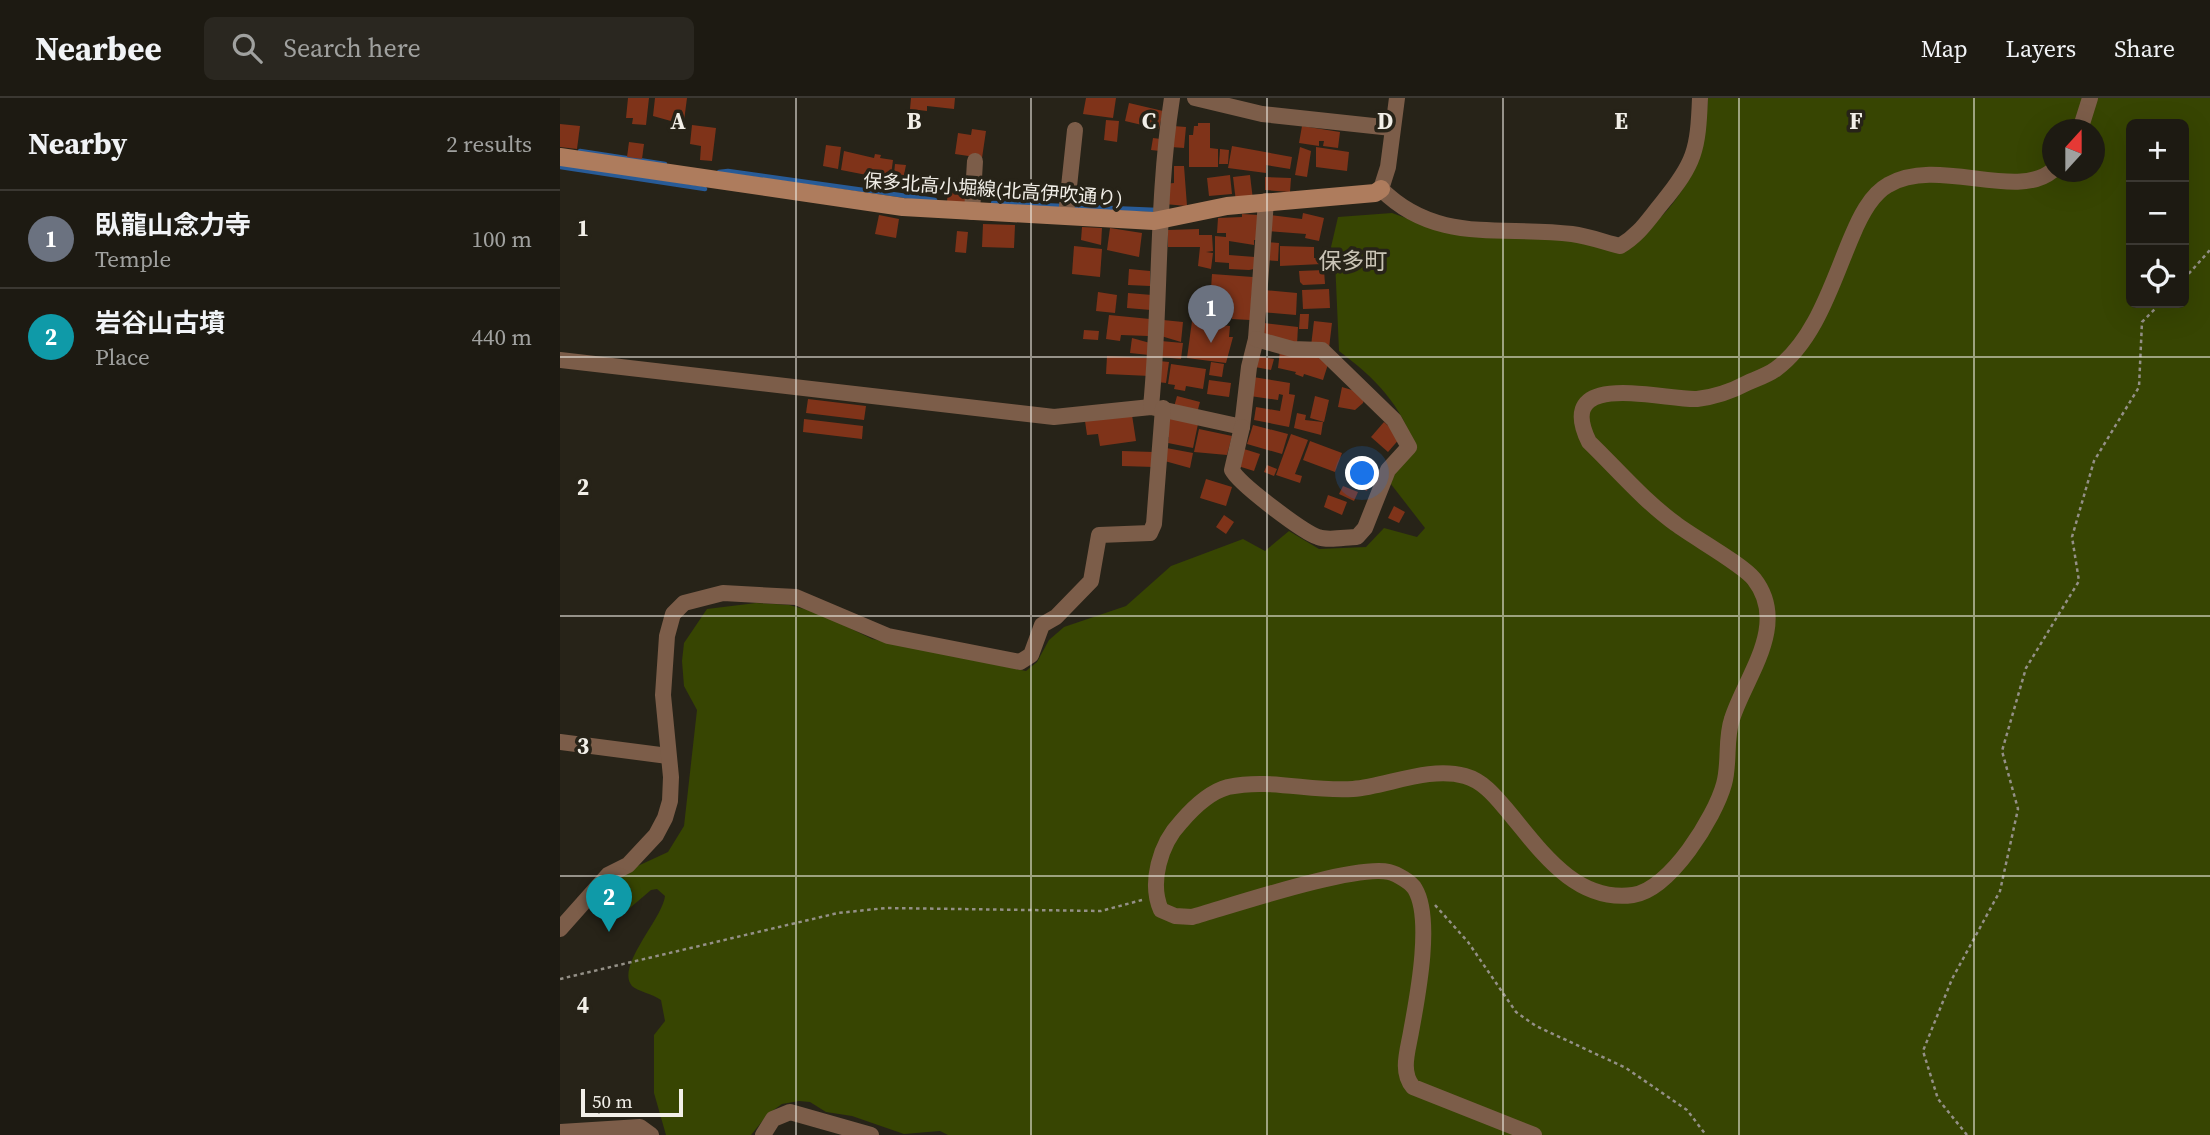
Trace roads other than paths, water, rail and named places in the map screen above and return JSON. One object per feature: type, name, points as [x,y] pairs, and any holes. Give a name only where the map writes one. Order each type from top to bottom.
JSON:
[{"type":"street","points":[[560,929],[608,875],[628,866],[656,835],[670,801],[663,695],[668,624],[684,603],[699,598],[751,592],[796,597],[888,636],[1012,663],[1026,659],[1035,648],[1042,625],[1056,617],[1091,581],[1099,535],[1150,533],[1154,524],[1160,219],[1165,140],[1172,98]]},
{"type":"street","points":[[1195,98],[1262,114],[1392,128]]},
{"type":"street","points":[[1397,98],[1384,192],[1401,209],[1453,228],[1573,234],[1620,246],[1635,237],[1688,171],[1698,139],[1700,98]]},
{"type":"street","points":[[2083,119],[2090,98]]},
{"type":"street","points":[[1067,208],[1075,130]]},
{"type":"street","name":"保多北高小堀線(北高伊吹通り)","points":[[560,158],[903,207],[972,212],[1067,208],[1160,219],[1227,205],[1265,208],[1384,192]]},
{"type":"street","points":[[972,212],[975,161]]},
{"type":"street","points":[[1534,1135],[1413,1087],[1406,1080],[1406,1062],[1422,968],[1421,918],[1416,890],[1388,872],[1349,874],[1192,917],[1175,916],[1161,911],[1155,896],[1157,873],[1176,827],[1198,803],[1225,788],[1269,782],[1352,789],[1444,774],[1466,776],[1490,790],[1551,863],[1581,887],[1609,895],[1635,895],[1657,886],[1708,824],[1716,807],[1725,782],[1730,723],[1738,699],[1758,665],[1764,645],[1767,615],[1753,578],[1673,522],[1589,442],[1583,430],[1582,416],[1589,401],[1599,394],[1621,391],[1697,398],[1733,390],[1775,369],[1797,349],[1819,309],[1858,223],[1885,186],[1904,177],[1928,174],[2023,182],[2042,179]]},
{"type":"street","points":[[1256,339],[1292,349],[1322,350],[1394,420],[1409,447],[1388,470],[1365,528],[1357,537],[1318,537],[1252,493],[1232,470],[1256,339],[1265,208]]},
{"type":"street","points":[[560,360],[1054,417],[1157,407],[1242,427]]},
{"type":"street","points":[[560,742],[668,756]]},
{"type":"street","points":[[763,1135],[773,1119],[790,1112],[872,1135]]},
{"type":"street","points":[[560,1132],[640,1127],[651,1135]]},
{"type":"waterway","points":[[580,151],[665,164]]},
{"type":"waterway","points":[[560,167],[705,189]]},
{"type":"waterway","points":[[719,172],[728,171],[935,200]]},
{"type":"waterway","points":[[993,203],[1157,210]]},
{"type":"place","name":"臥龍山念力寺","points":[[1211,343]]},
{"type":"place","name":"岩谷山古墳","points":[[609,932]]},
{"type":"district","name":"保多町","points":[[1353,261]]}]
